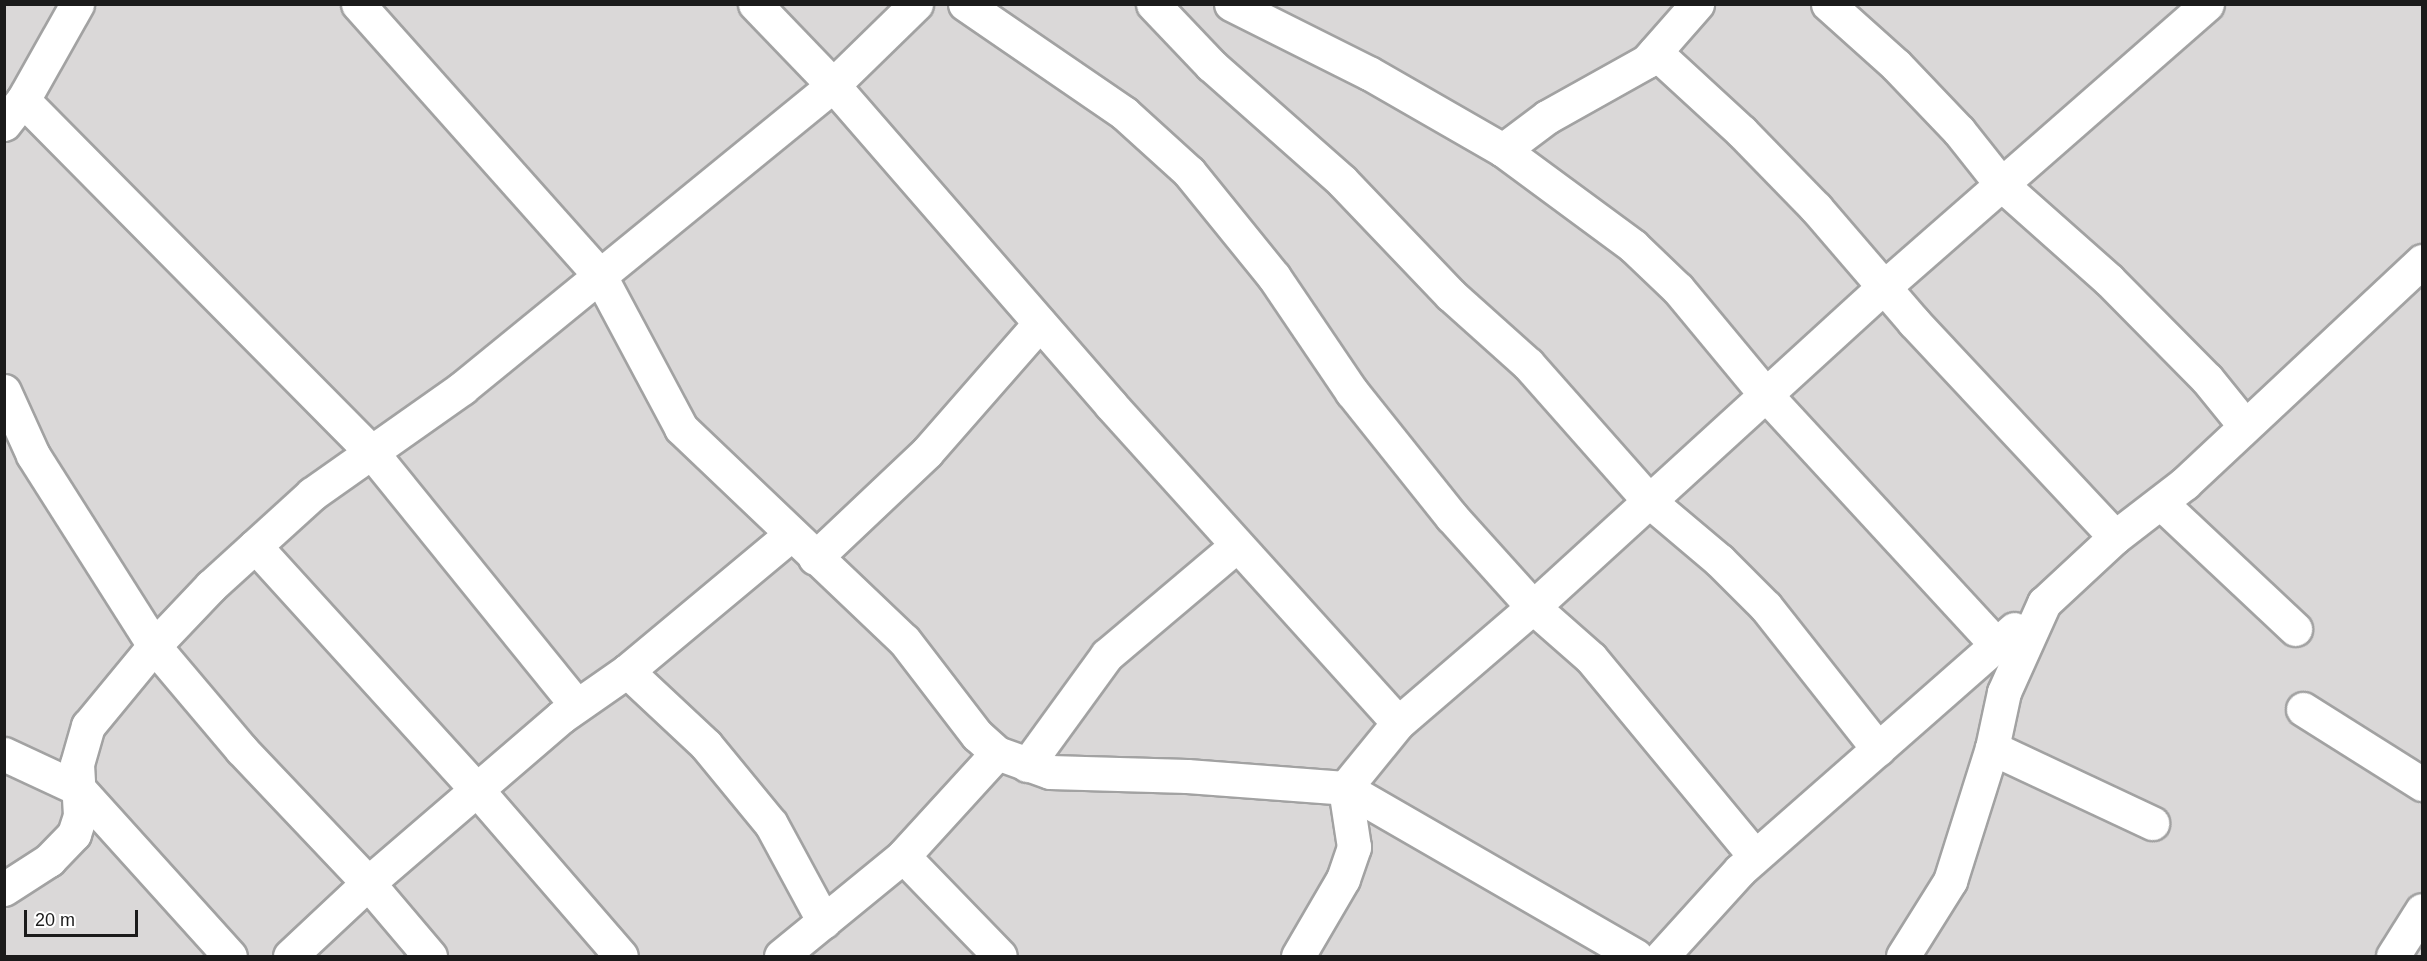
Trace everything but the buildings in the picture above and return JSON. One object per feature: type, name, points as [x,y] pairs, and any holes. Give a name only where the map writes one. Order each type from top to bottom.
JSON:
[{"type":"street","points":[[77,4],[14,112],[373,454],[576,705]]},
{"type":"street","points":[[358,4],[600,276],[681,428],[790,536],[904,640],[977,735],[997,753],[1050,772],[1187,776],[1345,788],[1640,956],[2044,603],[2115,537],[2161,502],[2422,261]]},
{"type":"street","points":[[755,4],[834,86],[1040,323],[1398,723]]},
{"type":"street","points":[[4,890],[49,860],[74,834],[80,815],[77,764],[88,726],[154,646],[255,546],[312,494],[373,454],[462,388],[834,86],[916,4]]},
{"type":"street","points":[[965,4],[1124,112],[1189,172],[1274,277],[1352,392],[1443,507],[1533,607],[1591,658],[1755,856]]},
{"type":"street","points":[[1153,4],[1211,65],[1342,181],[1451,295],[1528,364],[1649,501],[1719,560],[1766,607],[1878,748]]},
{"type":"street","points":[[1232,4],[1369,73],[1503,150],[1633,246],[1678,289],[1766,395],[1996,644]]},
{"type":"street","points":[[1503,150],[1547,117],[1647,61],[1697,4]]},
{"type":"street","points":[[1828,4],[1896,65],[1959,131],[2001,184],[2109,280],[2207,379],[2245,426]]},
{"type":"street","points":[[1298,957],[1343,879],[1354,847],[1345,788],[1398,723],[1533,607],[1884,287],[2207,4]]},
{"type":"street","points":[[1655,52],[1750,140],[2115,537]]},
{"type":"street","points":[[815,558],[927,452],[1040,323]]},
{"type":"street","points":[[4,391],[33,455],[154,646],[242,749],[368,883],[430,957]]},
{"type":"street","points":[[2161,502],[2295,629]]},
{"type":"street","points":[[290,957],[368,883],[576,705],[627,671],[790,536]]},
{"type":"street","points":[[1027,765],[1107,655],[1237,545]]},
{"type":"street","points":[[255,546],[478,791],[621,957]]},
{"type":"street","points":[[1903,957],[1950,882],[1992,748],[2011,673],[2044,603]]},
{"type":"street","points":[[627,671],[706,745],[771,824],[824,922]]},
{"type":"street","points":[[2302,709],[2422,784]]},
{"type":"street","points":[[1992,748],[2152,823]]},
{"type":"street","points":[[794,953],[824,922],[903,856],[997,753]]},
{"type":"street","points":[[4,754],[79,789],[230,957]]},
{"type":"street","points":[[903,856],[999,957]]},
{"type":"street","points":[[2393,957],[2422,910]]},
{"type":"shaded area","points":[[5,5],[2422,5],[2422,956],[5,956]]}]
